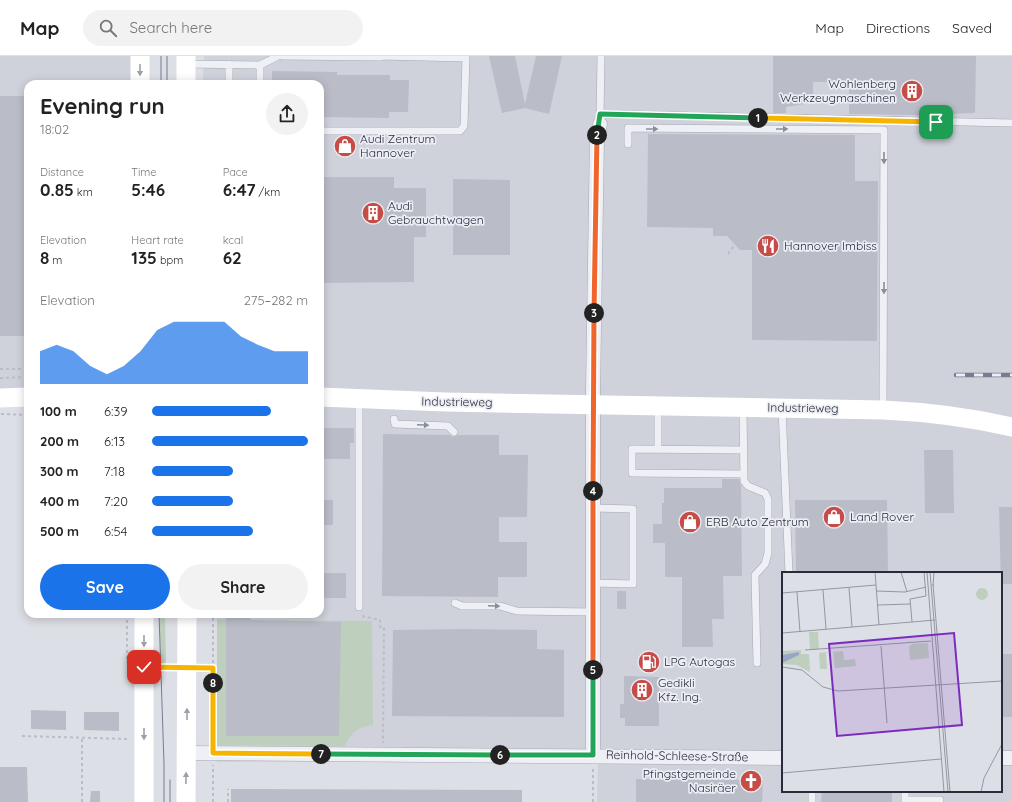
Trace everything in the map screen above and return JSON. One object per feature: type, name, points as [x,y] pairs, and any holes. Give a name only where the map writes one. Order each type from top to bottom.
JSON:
[{"type":"street","points":[[140,56],[140,80]]},
{"type":"street","points":[[186,60],[186,80]]},
{"type":"street","points":[[593,755],[593,405],[597,136],[600,119]]},
{"type":"street","points":[[0,398],[24,397]]},
{"type":"street","name":"Industrieweg","points":[[324,398],[883,410],[924,412],[971,417],[1012,427]]},
{"type":"street","points":[[144,618],[144,802]]},
{"type":"street","points":[[186,802],[187,618]]},
{"type":"street","name":"Reinhold-Schleese-Straße","points":[[186,753],[593,755],[782,758]]},
{"type":"lane","points":[[186,60],[260,65],[278,56]]},
{"type":"lane","points":[[282,56],[466,57],[464,126],[460,131],[324,131]]},
{"type":"lane","points":[[601,56],[600,119],[1012,123]]},
{"type":"lane","points":[[229,64],[229,80]]},
{"type":"lane","points":[[260,65],[260,80]]},
{"type":"lane","points":[[628,144],[628,128],[884,130],[883,410]]},
{"type":"lane","points":[[359,399],[359,607]]},
{"type":"lane","points":[[658,406],[658,449]]},
{"type":"lane","points":[[743,407],[744,481],[748,486],[765,493],[768,499],[768,553],[765,564],[755,574],[757,663]]},
{"type":"lane","points":[[782,408],[789,572]]},
{"type":"lane","points":[[394,418],[395,424],[448,426],[454,432]]},
{"type":"lane","points":[[744,450],[632,449],[632,474],[744,474]]},
{"type":"lane","points":[[593,508],[633,509],[633,584],[593,583]]},
{"type":"lane","points":[[455,603],[462,606],[500,606],[517,611],[593,612]]},
{"type":"lane","points":[[905,792],[905,800],[940,800]]},
{"type":"path","points":[[728,254],[734,244]]},
{"type":"path","points":[[0,369],[24,369]]},
{"type":"path","points":[[0,378],[24,377]]},
{"type":"path","points":[[0,414],[24,415]]},
{"type":"path","points":[[359,607],[363,618],[380,620],[380,627],[384,627],[377,754]]},
{"type":"path","points":[[213,618],[213,802]]},
{"type":"path","points":[[144,667],[213,668]]},
{"type":"path","points":[[22,736],[128,739]]},
{"type":"path","points":[[82,737],[82,802]]},
{"type":"path","points":[[593,755],[593,802]]},
{"type":"path","points":[[228,789],[228,802]]},
{"type":"shaded area","points":[[0,56],[140,56],[140,80],[24,80],[24,397],[0,398]]},
{"type":"shaded area","points":[[204,56],[1012,56],[1012,802],[597,802],[598,760],[217,762],[217,618],[324,618],[324,80],[203,80]]},
{"type":"green space","points":[[159,618],[165,618],[166,668],[161,667]]},
{"type":"green space","points":[[217,620],[372,621],[373,725],[363,727],[352,734],[345,746],[217,745]]},
{"type":"building","points":[[489,56],[515,56],[525,104],[536,56],[562,56],[549,114],[525,108],[502,113]]},
{"type":"building","name":"Wohlenberg Werkzeugmaschinen","points":[[773,56],[976,56],[975,113],[914,115],[849,114],[849,82],[813,82],[813,100],[804,99],[804,104],[786,107],[786,113],[773,113]]},
{"type":"building","points":[[272,71],[337,72],[337,75],[390,75],[390,80],[409,80],[408,112],[389,112],[389,118],[324,117],[324,80],[272,80]]},
{"type":"building","points":[[0,96],[24,96],[24,336],[0,336]]},
{"type":"building","points":[[648,134],[855,135],[855,181],[878,181],[877,341],[752,340],[752,250],[740,250],[727,236],[713,236],[713,228],[647,227]]},
{"type":"building","name":"Audi Gebrauchtwagen","points":[[324,177],[394,177],[394,188],[426,188],[426,237],[414,237],[414,282],[324,283]]},
{"type":"building","points":[[453,179],[510,180],[510,255],[453,255]]},
{"type":"building","points":[[324,428],[354,428],[354,443],[350,443],[350,459],[324,459]]},
{"type":"building","points":[[383,434],[450,435],[453,437],[458,435],[499,435],[499,455],[528,455],[527,517],[499,517],[499,542],[527,542],[527,577],[498,577],[498,597],[382,596]]},
{"type":"building","points":[[924,450],[953,450],[954,513],[925,513]]},
{"type":"building","points":[[722,479],[739,479],[741,486],[742,576],[723,576],[724,619],[712,619],[713,647],[682,647],[682,577],[665,577],[665,543],[653,543],[653,524],[662,524],[664,488],[722,488]]},
{"type":"building","points":[[324,500],[333,500],[333,525],[324,525]]},
{"type":"building","points":[[795,500],[887,500],[888,572],[796,572]]},
{"type":"building","points":[[999,507],[1012,507],[1012,584],[1002,584],[1002,572],[1001,572]]},
{"type":"building","points":[[324,573],[346,573],[346,598],[324,598]]},
{"type":"building","points":[[617,591],[626,591],[626,609],[617,609]]},
{"type":"building","points":[[226,618],[341,622],[339,736],[226,736]]},
{"type":"building","points":[[393,630],[537,630],[537,649],[564,650],[564,717],[392,716]]},
{"type":"building","points":[[1002,654],[1012,654],[1012,717],[1002,717]]},
{"type":"building","name":"Gedikli Kfz. Ing.","points":[[624,676],[659,677],[659,726],[625,726],[625,718],[620,718],[620,704],[624,704]]},
{"type":"building","points":[[31,710],[66,711],[66,730],[31,729]]},
{"type":"building","points":[[84,712],[119,712],[119,731],[84,730]]},
{"type":"building","points":[[0,767],[27,767],[28,802],[0,802]]},
{"type":"building","points":[[636,779],[763,780],[762,802],[636,802]]},
{"type":"building","points":[[231,789],[522,790],[522,802],[231,802]]},
{"type":"building","points":[[91,791],[100,791],[100,802],[90,802]]},
{"type":"building","points":[[822,792],[892,792],[892,802],[821,802]]},
{"type":"tram line","points":[[161,56],[161,80]]},
{"type":"tram line","points":[[167,56],[167,80]]},
{"type":"tram line","points":[[159,618],[164,802]]},
{"type":"tram line","points":[[170,780],[170,802]]},
{"type":"railway","points":[[956,375],[1012,375]]},
{"type":"place","name":"Wohlenberg Werkzeugmaschinen","points":[[912,91]]},
{"type":"place","name":"Audi Zentrum Hannover","points":[[345,146]]},
{"type":"place","name":"Audi Gebrauchtwagen","points":[[373,213]]},
{"type":"place","name":"Hannover Imbiss","points":[[768,246]]},
{"type":"place","name":"Land Rover","points":[[834,517]]},
{"type":"place","name":"ERB Auto Zentrum","points":[[690,522]]},
{"type":"place","name":"LPG Autogas","points":[[649,662]]},
{"type":"place","name":"Gedikli Kfz. Ing.","points":[[642,690]]},
{"type":"place","name":"Pfingstgemeinde Nasiräer","points":[[751,781]]},
{"type":"route","points":[[144,667],[213,668],[213,753],[593,755],[593,390],[597,136],[600,124],[600,114],[936,122]]}]
